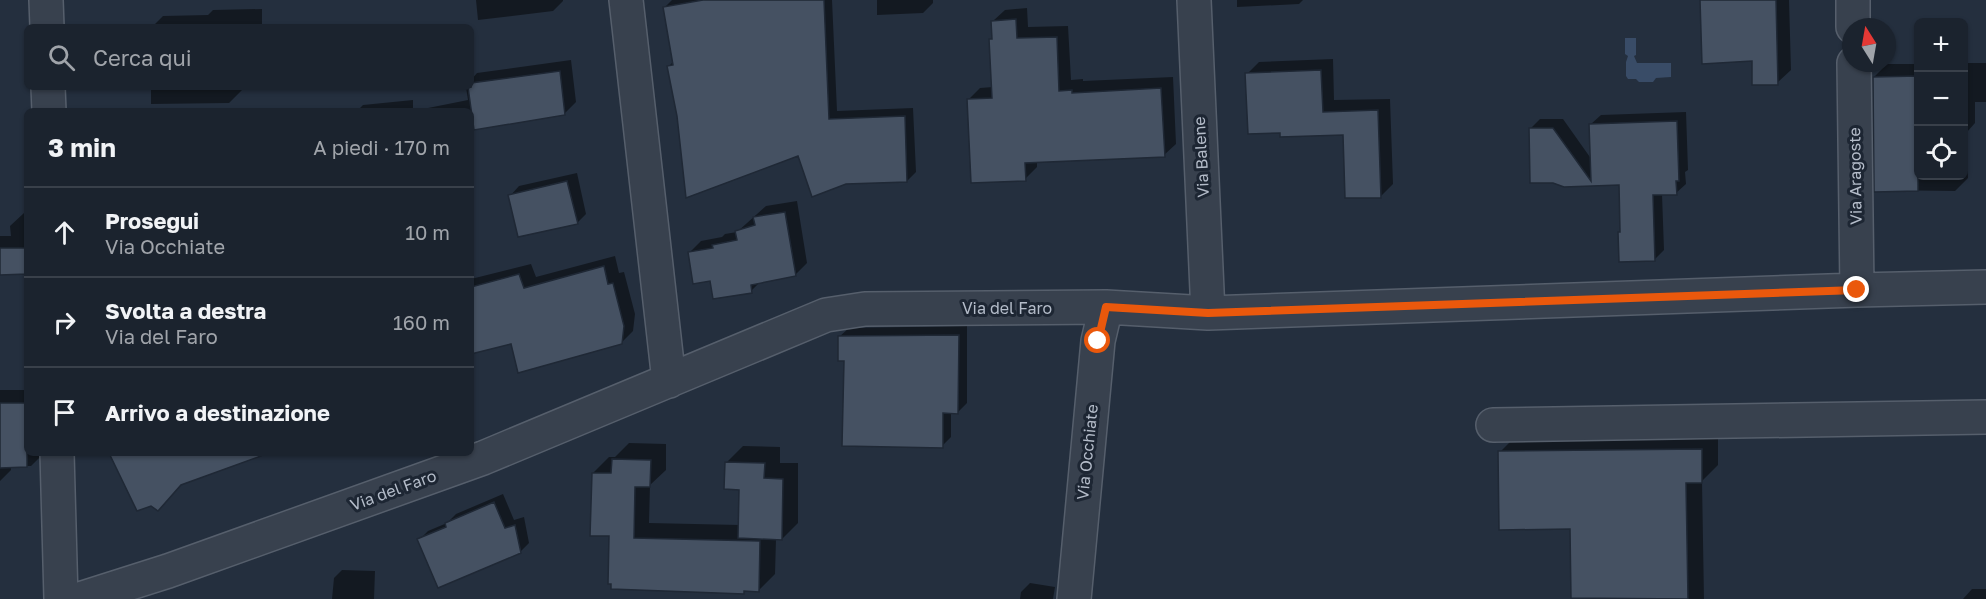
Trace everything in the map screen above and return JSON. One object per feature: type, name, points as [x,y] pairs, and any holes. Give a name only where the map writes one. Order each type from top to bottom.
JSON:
[{"type":"street","points":[[46,0],[47,24]]},
{"type":"street","points":[[626,0],[669,381]]},
{"type":"street","name":"Via Balene","points":[[1194,0],[1208,313]]},
{"type":"street","points":[[1853,0],[1853,18]]},
{"type":"street","name":"Via Aragoste","points":[[1854,72],[1857,290]]},
{"type":"street","points":[[48,90],[49,108]]},
{"type":"street","name":"Via del Faro","points":[[80,599],[168,585],[483,458],[826,315],[855,310],[1106,307],[1208,313],[1986,287]]},
{"type":"street","name":"Via Occhiate","points":[[1074,599],[1098,341],[1106,307]]},
{"type":"street","points":[[1493,425],[1986,417]]},
{"type":"street","points":[[57,456],[61,599]]},
{"type":"water","points":[[1625,38],[1636,38],[1636,55],[1634,56],[1637,63],[1671,63],[1671,77],[1656,78],[1653,82],[1628,79]]},
{"type":"building","points":[[703,0],[824,0],[829,119],[905,116],[907,182],[846,184],[812,197],[798,156],[686,198],[677,116],[667,66],[673,65],[663,7]]},
{"type":"building","points":[[1700,0],[1776,0],[1778,85],[1752,85],[1752,61],[1702,64]]},
{"type":"building","points":[[1016,19],[1017,38],[1057,37],[1059,91],[1072,90],[1072,93],[1161,88],[1165,157],[1025,163],[1026,181],[971,183],[967,99],[992,98],[989,39],[992,39],[991,21]]},
{"type":"building","points":[[1321,70],[1323,112],[1378,110],[1381,198],[1345,198],[1343,135],[1280,137],[1280,133],[1248,134],[1245,73]]},
{"type":"building","points":[[560,71],[565,115],[474,130],[474,108],[471,108],[468,90],[474,90],[474,83]]},
{"type":"building","points":[[1914,76],[1914,180],[1918,180],[1918,191],[1874,192],[1873,77]]},
{"type":"building","points":[[1677,121],[1679,181],[1676,181],[1677,195],[1653,195],[1655,261],[1619,262],[1619,185],[1564,187],[1553,183],[1530,183],[1529,128],[1553,128],[1591,181],[1589,124]]},
{"type":"building","points":[[567,181],[578,224],[518,237],[508,195]]},
{"type":"building","points":[[785,212],[796,276],[751,285],[752,293],[713,299],[710,281],[693,284],[688,252],[713,248],[712,245],[737,240],[735,231],[755,225],[753,217]]},
{"type":"building","points":[[0,248],[24,248],[24,274],[0,275]]},
{"type":"building","points":[[604,266],[608,284],[613,283],[624,326],[622,344],[518,373],[511,344],[474,353],[474,286],[519,274],[524,288]]},
{"type":"building","points":[[959,335],[958,414],[943,413],[943,448],[842,446],[844,361],[838,361],[838,336]]},
{"type":"building","points":[[0,403],[24,403],[24,456],[27,456],[27,467],[0,468]]},
{"type":"building","points":[[1702,449],[1702,483],[1686,483],[1688,599],[1571,598],[1570,529],[1499,530],[1498,451]]},
{"type":"building","points":[[110,456],[261,456],[181,485],[158,511],[151,506],[137,511]]},
{"type":"building","points":[[612,459],[651,460],[650,487],[635,487],[634,538],[760,541],[759,592],[744,591],[744,594],[611,589],[611,584],[608,584],[609,536],[590,536],[592,473],[611,473]]},
{"type":"building","points":[[725,462],[765,463],[764,478],[783,479],[782,540],[738,538],[739,490],[724,489]]},
{"type":"building","points":[[494,502],[505,528],[515,525],[521,553],[438,588],[417,539],[446,527],[445,523]]},
{"type":"route","points":[[1098,341],[1106,307],[1208,313],[1857,290]]}]
